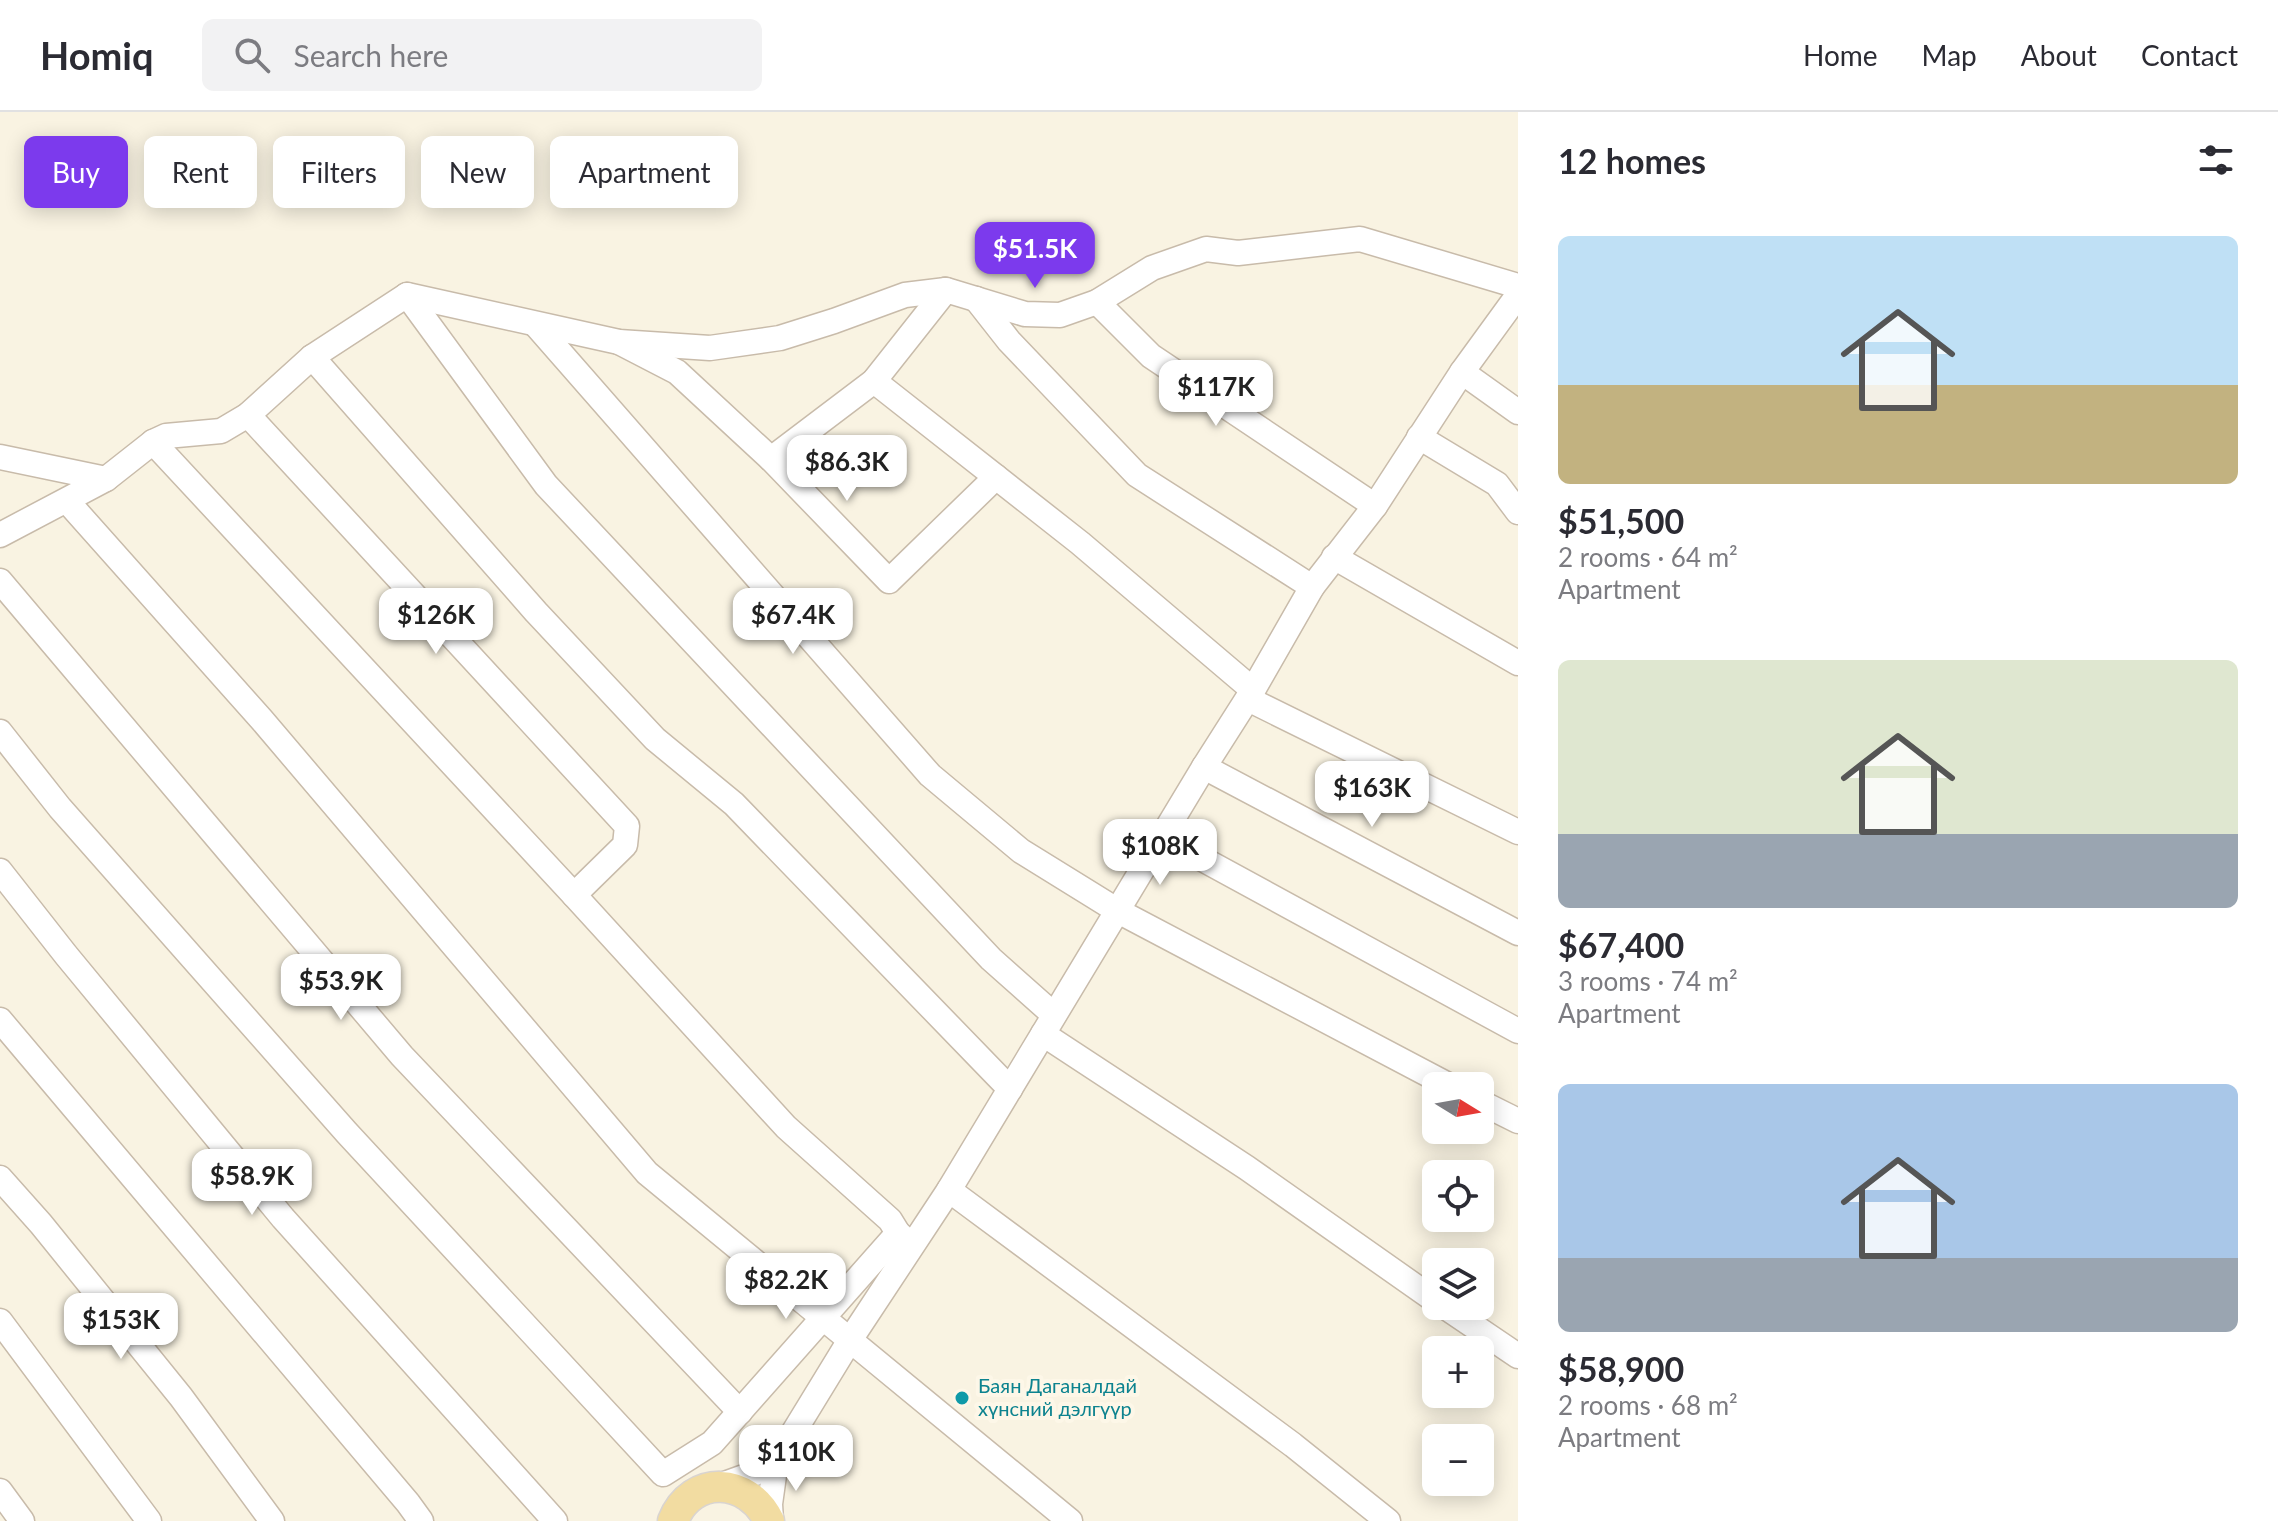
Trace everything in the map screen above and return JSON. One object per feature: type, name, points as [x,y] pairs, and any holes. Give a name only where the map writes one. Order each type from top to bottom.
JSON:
[{"type":"main road","points":[[673,1521],[688,1498],[702,1490],[719,1486],[751,1496],[770,1521]]},
{"type":"street","points":[[0,535],[106,479],[153,442],[166,436],[221,431],[248,415],[312,357],[407,295],[619,342],[710,348],[780,338],[905,295],[946,290],[1025,314],[1060,315],[1097,302],[1152,268],[1206,249],[1238,253],[1360,239],[1518,286]]},
{"type":"street","points":[[771,459],[874,381],[946,290]]},
{"type":"street","points":[[407,295],[546,485],[991,959],[1049,1025],[1422,1291]]},
{"type":"street","points":[[0,732],[60,808],[347,1133],[663,1474],[712,1443],[822,1317],[905,1239],[949,1190],[1312,587],[1375,506],[1462,372],[1518,295]]},
{"type":"street","points":[[976,299],[1009,341],[1137,475],[1312,587]]},
{"type":"street","points":[[1097,302],[1151,356],[1375,506]]},
{"type":"street","points":[[536,325],[930,775],[1021,851],[1118,911],[1423,1072]]},
{"type":"street","points":[[619,342],[677,372],[771,459],[889,581],[996,477]]},
{"type":"street","points":[[312,357],[536,612],[655,739],[734,804],[1010,1089]]},
{"type":"street","points":[[1462,372],[1518,412]]},
{"type":"street","points":[[874,381],[1080,543],[1250,694],[1518,832]]},
{"type":"street","points":[[248,415],[627,826],[625,845],[574,895]]},
{"type":"street","points":[[1419,437],[1497,484],[1518,512]]},
{"type":"street","points":[[153,442],[786,1127],[890,1220],[905,1239]]},
{"type":"street","points":[[0,457],[106,479]]},
{"type":"street","points":[[67,501],[262,720],[647,1173],[1070,1521]]},
{"type":"street","points":[[1334,557],[1518,663]]},
{"type":"street","points":[[0,581],[402,1056],[740,1412]]},
{"type":"street","points":[[1204,767],[1518,933]]},
{"type":"street","points":[[1162,837],[1518,1031]]},
{"type":"street","points":[[0,871],[283,1218],[555,1521]]},
{"type":"street","points":[[0,1020],[421,1521]]},
{"type":"street","points":[[1494,1109],[1518,1121]]},
{"type":"street","points":[[0,1178],[181,1397],[272,1521]]},
{"type":"street","points":[[949,1190],[1293,1445],[1388,1521]]},
{"type":"street","points":[[770,1521],[776,1461],[850,1340],[905,1239]]},
{"type":"street","points":[[1465,1320],[1518,1356]]},
{"type":"street","points":[[0,1321],[149,1521]]},
{"type":"street","points":[[719,1486],[755,1473],[776,1461]]},
{"type":"street","points":[[0,1491],[22,1521]]},
{"type":"place","name":"Баян Даганалдай хүнсний дэлгүүр","points":[[962,1398]]}]
